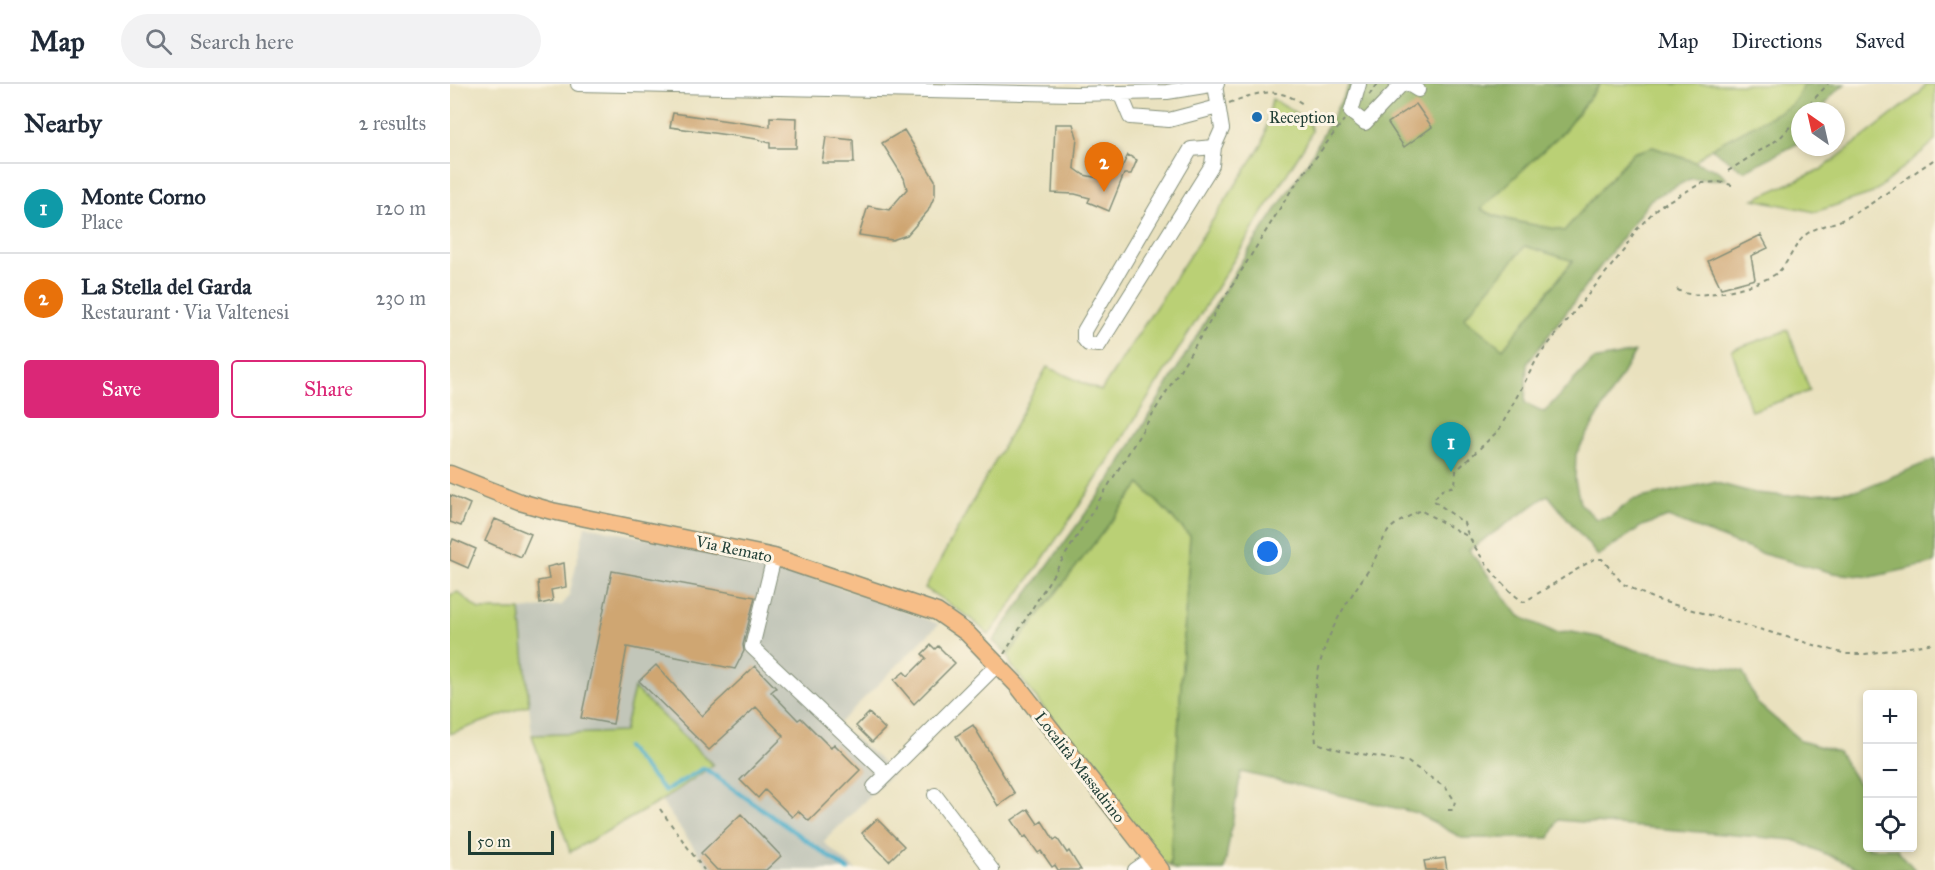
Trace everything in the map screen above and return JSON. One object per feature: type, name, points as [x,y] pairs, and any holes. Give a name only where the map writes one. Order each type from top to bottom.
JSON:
[{"type":"main road","name":"Via Remato","points":[[450,474],[519,502],[552,511],[774,557],[937,612],[967,633],[998,664]]},
{"type":"main road","name":"Località Massadrino","points":[[998,664],[1017,685],[1156,865]]},
{"type":"street","points":[[578,84],[1035,93],[1121,88],[1167,92],[1216,84],[1222,129],[1214,147],[1212,165],[1099,345],[1088,344],[1084,339],[1084,331],[1191,150],[1214,147]]},
{"type":"street","points":[[1359,84],[1350,112],[1365,123],[1402,84]]},
{"type":"street","points":[[1050,86],[1096,90]]},
{"type":"street","points":[[1121,88],[1130,117],[1169,120],[1218,107]]},
{"type":"street","points":[[774,557],[752,647],[887,774]]},
{"type":"street","points":[[874,787],[998,664]]},
{"type":"street","points":[[935,795],[992,870]]},
{"type":"street","points":[[1135,870],[1156,865]]},
{"type":"path","points":[[1811,102],[1828,84]]},
{"type":"path","points":[[1218,107],[1257,93],[1272,92],[1287,93],[1303,104]]},
{"type":"path","points":[[998,664],[1292,189],[1350,112]]},
{"type":"path","points":[[1728,171],[1779,138],[1791,125]]},
{"type":"path","points":[[1677,289],[1681,294],[1698,297],[1739,288],[1775,275],[1789,262],[1792,253],[1807,233],[1846,218],[1935,159]]},
{"type":"path","points":[[1467,536],[1464,524],[1433,501],[1443,489],[1455,486],[1456,471],[1499,430],[1528,373],[1556,333],[1624,250],[1637,230],[1659,206],[1702,183],[1719,182],[1732,185]]},
{"type":"path","points":[[1448,810],[1454,810],[1455,801],[1446,788],[1408,762],[1344,751],[1316,743],[1314,701],[1319,666],[1329,633],[1349,597],[1370,569],[1390,530],[1420,510],[1467,536],[1515,596],[1524,602],[1594,559],[1602,559],[1623,584],[1654,599],[1846,654],[1865,654],[1935,643]]},
{"type":"path","points":[[660,809],[704,870]]},
{"type":"shaded area","points":[[585,526],[779,565],[939,624],[838,724],[894,772],[823,842],[856,870],[710,870],[661,801],[713,765],[634,689],[624,732],[532,735],[520,610],[562,605],[569,596]]},
{"type":"green space","points":[[1350,84],[1600,84],[1564,131],[1481,209],[1510,220],[1564,231],[1633,153],[1653,147],[1719,171],[1727,179],[1690,179],[1651,199],[1527,364],[1525,403],[1544,412],[1593,360],[1635,352],[1576,454],[1575,480],[1580,503],[1596,519],[1610,517],[1632,500],[1713,482],[1755,493],[1788,496],[1859,490],[1935,459],[1935,563],[1871,577],[1833,573],[1763,554],[1668,517],[1642,526],[1598,556],[1548,495],[1469,550],[1519,616],[1556,633],[1572,632],[1598,637],[1636,650],[1743,672],[1757,703],[1801,741],[1838,752],[1863,789],[1863,852],[1899,852],[1915,870],[1862,870],[1794,840],[1558,820],[1550,838],[1462,838],[1417,813],[1241,772],[1224,870],[1175,870],[1170,866],[1190,536],[1140,484],[1008,655],[993,641],[1112,477],[1243,259],[1308,162]],"holes":[[[1525,246],[1573,261],[1503,349],[1464,318]]]},
{"type":"green space","points":[[1600,84],[1805,84],[1795,102],[1791,102],[1791,106],[1711,148],[1695,162],[1653,147],[1633,153],[1564,231],[1510,220],[1480,209],[1564,131]]},
{"type":"green space","points":[[1805,84],[1845,84],[1827,102],[1794,102]]},
{"type":"green space","points":[[1926,84],[1935,84],[1935,141],[1873,193],[1815,212],[1754,199],[1822,169],[1839,156],[1845,156],[1845,151],[1920,93]]},
{"type":"green space","points":[[1272,99],[1308,120],[1312,131],[1308,140],[1113,453],[989,635],[970,618],[925,588],[1047,367],[1101,391],[1263,143]]},
{"type":"green space","points":[[1791,106],[1791,147],[1744,171],[1711,148]]},
{"type":"green space","points":[[1525,246],[1573,260],[1503,349],[1463,318]]},
{"type":"green space","points":[[1788,330],[1810,391],[1751,411],[1732,350]]},
{"type":"green space","points":[[1140,484],[1190,536],[1170,866],[1156,858],[1011,665],[1008,655]]},
{"type":"green space","points":[[458,592],[479,610],[520,610],[529,705],[450,734],[450,595]]},
{"type":"green space","points":[[634,688],[713,765],[661,801],[570,852],[532,735],[624,732]]},
{"type":"building","points":[[1416,104],[1432,127],[1404,147],[1388,123]]},
{"type":"building","points":[[673,113],[770,127],[770,117],[797,118],[796,148],[770,148],[770,143],[757,139],[670,127]]},
{"type":"building","points":[[1055,124],[1073,124],[1077,137],[1074,168],[1084,175],[1098,178],[1103,164],[1120,171],[1128,155],[1137,160],[1131,174],[1124,174],[1109,211],[1088,202],[1090,198],[1075,194],[1052,193]]},
{"type":"building","points":[[904,130],[935,180],[935,195],[928,211],[907,235],[892,240],[859,235],[868,206],[889,210],[907,189],[904,178],[882,143]]},
{"type":"building","points":[[826,137],[853,140],[854,163],[822,163]]},
{"type":"building","points":[[1761,235],[1768,248],[1751,256],[1755,279],[1721,288],[1708,261]]},
{"type":"building","points":[[450,495],[470,504],[461,526],[450,522]]},
{"type":"building","points":[[495,519],[531,534],[521,557],[485,541]]},
{"type":"building","points":[[453,539],[476,549],[468,568],[450,560],[450,547]]},
{"type":"building","points":[[564,563],[566,587],[551,590],[553,601],[540,604],[538,581],[549,579],[547,567]]},
{"type":"building","points":[[612,571],[755,597],[743,645],[744,651],[735,669],[627,647],[613,724],[581,718]]},
{"type":"building","points":[[931,645],[935,649],[938,646],[955,663],[914,704],[894,680],[904,672],[908,676],[926,658],[922,654]]},
{"type":"building","points":[[656,665],[702,716],[755,666],[776,688],[771,692],[798,720],[801,718],[831,748],[834,744],[860,770],[809,821],[798,811],[792,817],[765,790],[758,798],[740,780],[784,736],[756,707],[709,750],[639,681]]},
{"type":"building","points":[[869,713],[885,729],[872,742],[856,726]]},
{"type":"building","points":[[973,725],[1015,794],[998,806],[956,736]]},
{"type":"building","points":[[1028,809],[1038,824],[1042,821],[1054,840],[1057,838],[1067,853],[1069,851],[1081,870],[1058,870],[1055,865],[1052,867],[1041,851],[1038,853],[1026,836],[1024,838],[1012,820]]},
{"type":"building","points":[[741,814],[781,856],[766,870],[717,870],[701,853]]},
{"type":"building","points":[[877,819],[904,846],[889,861],[862,833]]},
{"type":"building","points":[[1445,858],[1447,870],[1426,870],[1424,861]]},
{"type":"waterway","points":[[626,747],[665,791],[704,768],[848,870]]},
{"type":"place","name":"Reception","points":[[1257,117]]},
{"type":"place","name":"La Stella del Garda","points":[[1104,192]]},
{"type":"place","name":"Monte Corno","points":[[1451,472]]}]
